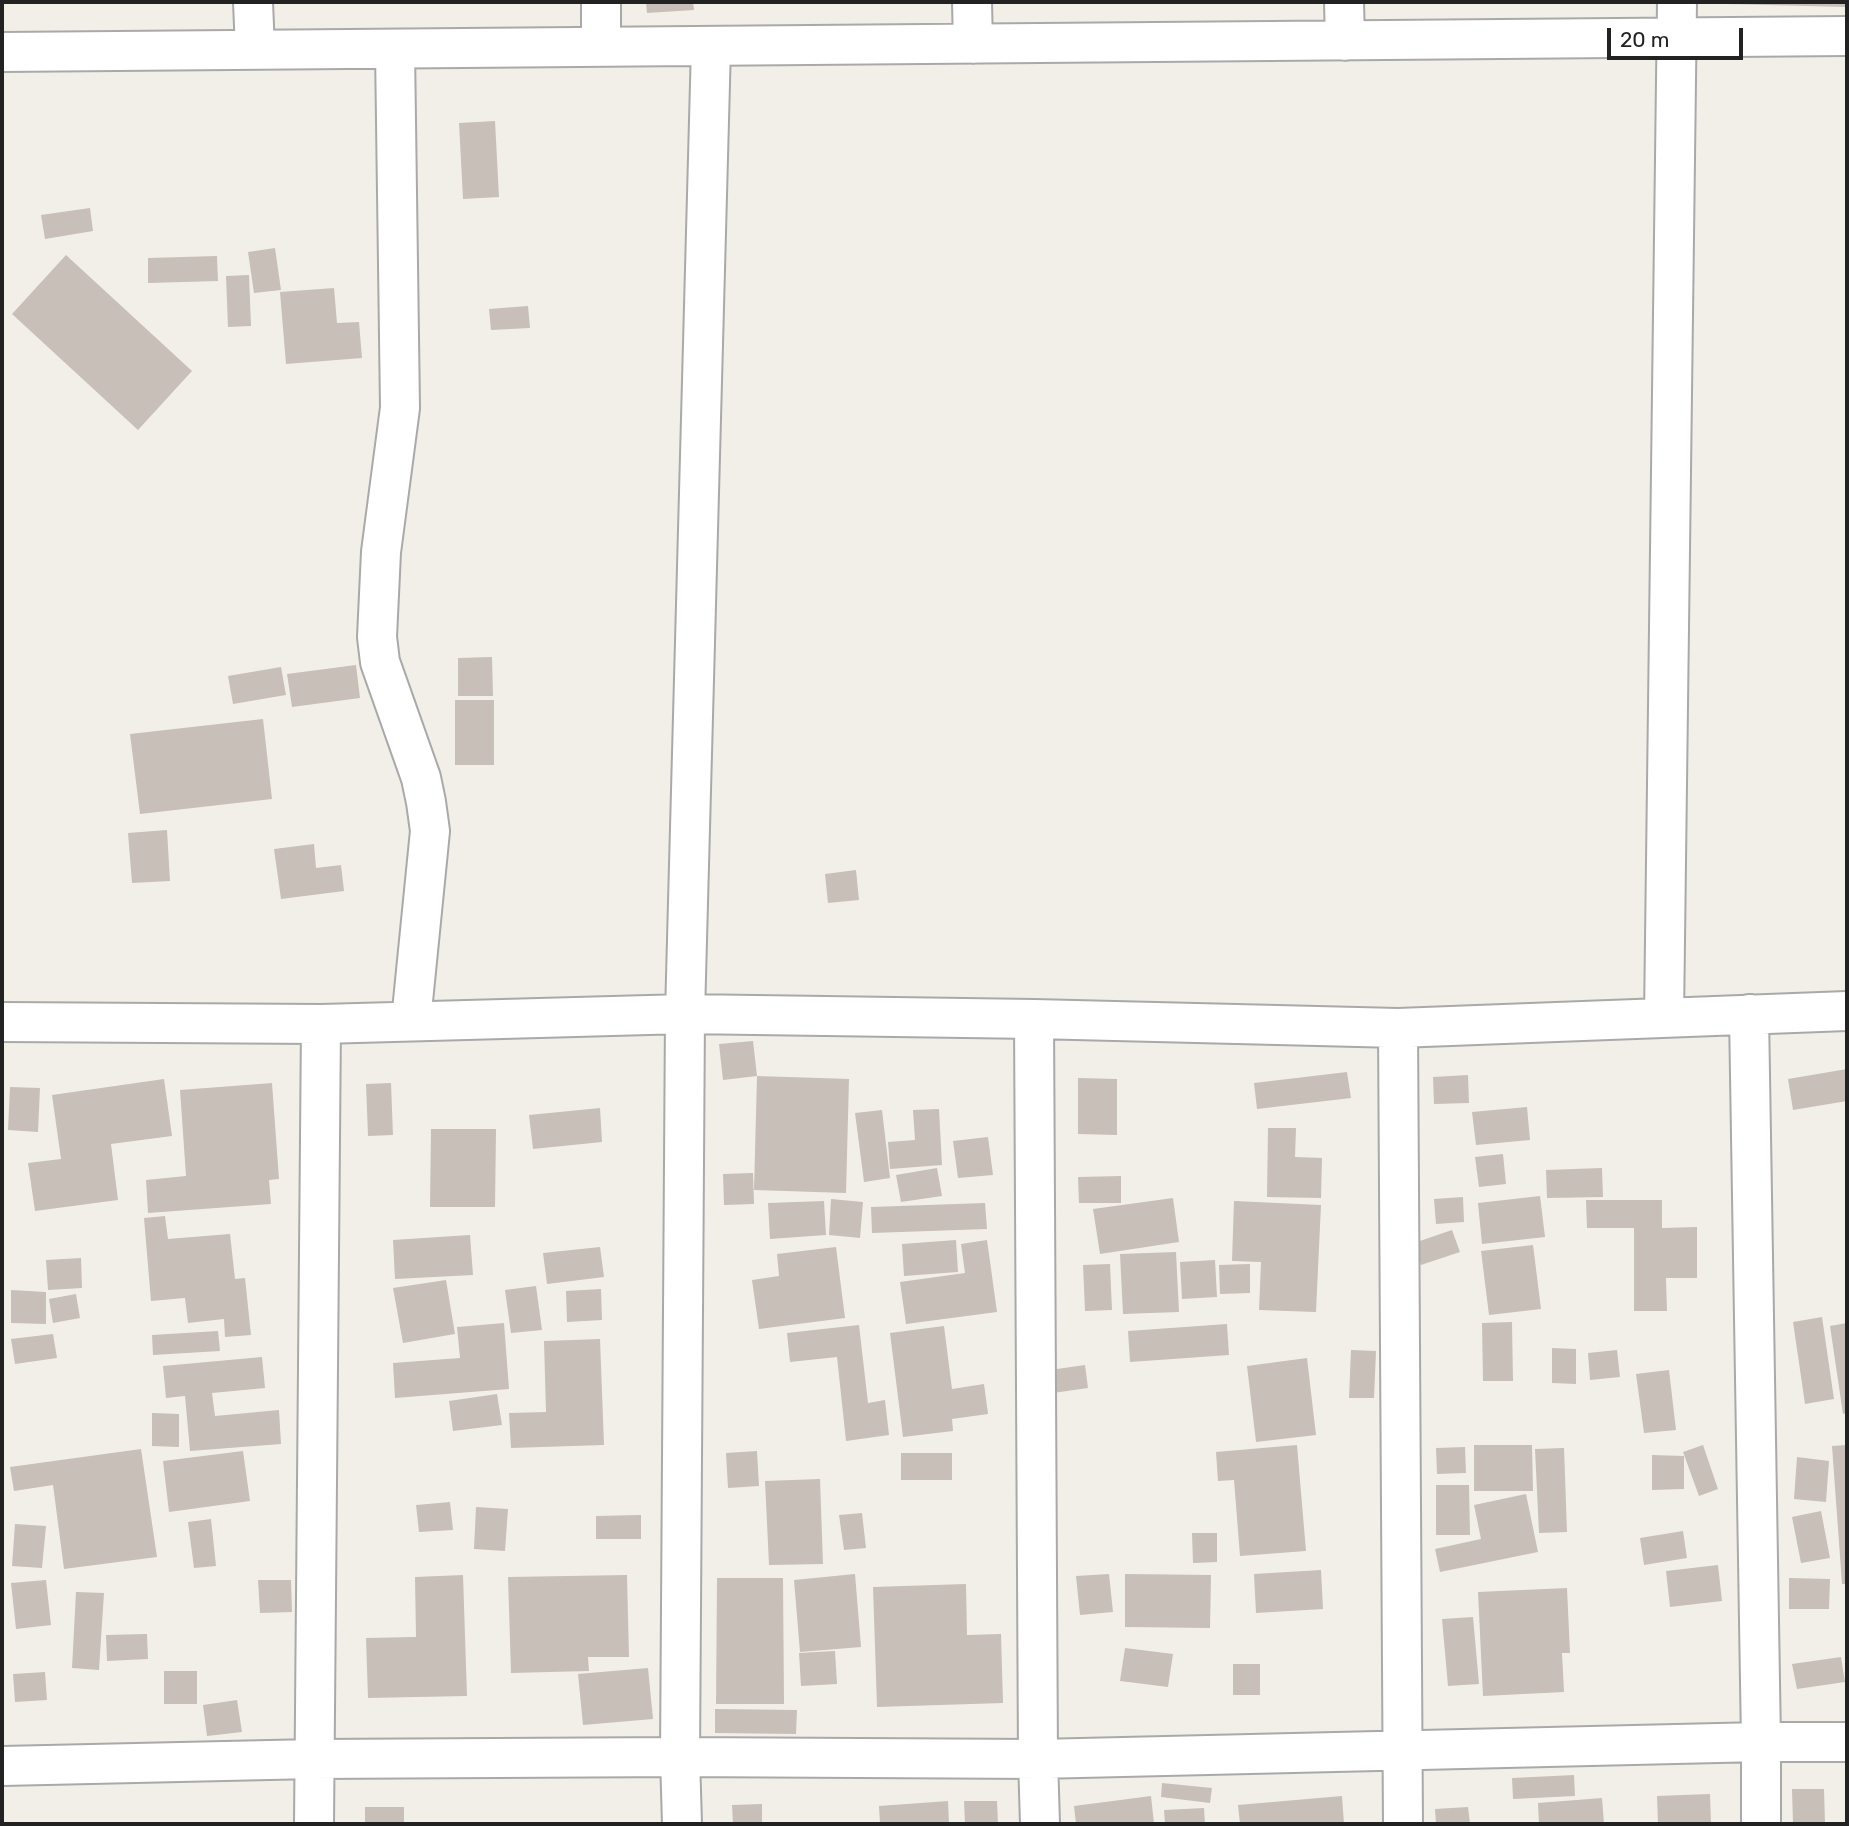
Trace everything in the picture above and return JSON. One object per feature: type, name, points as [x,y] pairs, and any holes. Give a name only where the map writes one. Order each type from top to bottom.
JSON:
[{"type":"street","points":[[253,2],[255,50]]},
{"type":"street","points":[[601,2],[601,47]]},
{"type":"street","points":[[972,2],[974,44]]},
{"type":"street","points":[[1344,2],[1345,41]]},
{"type":"street","points":[[2,52],[1345,41],[1677,20],[1847,36]]},
{"type":"street","points":[[1664,1018],[1677,20]]},
{"type":"street","points":[[682,1824],[680,1757],[685,1014],[711,46]]},
{"type":"street","points":[[395,49],[400,408],[381,552],[377,637],[380,662],[421,778],[430,831],[411,1021]]},
{"type":"street","points":[[2,1022],[321,1024],[685,1014],[1398,1028],[1847,1011]]},
{"type":"street","points":[[1749,1014],[1761,1824]]},
{"type":"street","points":[[1034,1019],[1040,1824]]},
{"type":"street","points":[[314,1824],[321,1024]]},
{"type":"street","points":[[1398,1028],[1403,1824]]},
{"type":"street","points":[[2,1766],[314,1759],[1038,1759],[1761,1741],[1847,1742]]},
{"type":"building","points":[[646,2],[693,2],[694,10],[647,13]]},
{"type":"building","points":[[1847,2],[1847,7],[1727,4]]},
{"type":"building","points":[[495,121],[499,197],[463,199],[459,123]]},
{"type":"building","points":[[90,208],[93,231],[45,239],[41,215]]},
{"type":"building","points":[[275,248],[281,290],[254,293],[248,252]]},
{"type":"building","points":[[66,255],[192,371],[138,430],[12,314]]},
{"type":"building","points":[[217,256],[218,281],[148,283],[148,258]]},
{"type":"building","points":[[249,275],[251,326],[228,327],[226,276]]},
{"type":"building","points":[[334,288],[337,323],[359,322],[362,358],[286,364],[280,292]]},
{"type":"building","points":[[528,306],[530,328],[491,330],[489,309]]},
{"type":"building","points":[[492,657],[493,696],[458,696],[458,658]]},
{"type":"building","points":[[356,665],[360,698],[292,707],[287,674]]},
{"type":"building","points":[[281,667],[286,695],[233,704],[228,676]]},
{"type":"building","points":[[455,700],[494,700],[494,765],[455,765]]},
{"type":"building","points":[[263,719],[272,799],[140,814],[130,734]]},
{"type":"building","points":[[167,830],[170,881],[132,883],[128,833]]},
{"type":"building","points":[[314,844],[316,868],[341,865],[344,891],[281,899],[274,849]]},
{"type":"building","points":[[856,870],[859,900],[828,903],[825,874]]},
{"type":"building","points":[[753,1041],[757,1076],[723,1080],[719,1044]]},
{"type":"building","points":[[1847,1069],[1847,1101],[1793,1110],[1788,1079]]},
{"type":"building","points":[[1347,1072],[1351,1098],[1257,1109],[1254,1083]]},
{"type":"building","points":[[1468,1075],[1469,1103],[1434,1104],[1433,1077]]},
{"type":"building","points":[[757,1076],[849,1079],[846,1193],[754,1190]]},
{"type":"building","points":[[1078,1078],[1117,1079],[1117,1135],[1078,1134]]},
{"type":"building","points":[[164,1079],[172,1136],[111,1144],[118,1200],[35,1211],[28,1163],[61,1159],[52,1095]]},
{"type":"building","points":[[272,1083],[279,1179],[269,1180],[271,1204],[148,1213],[146,1180],[186,1176],[180,1090]]},
{"type":"building","points":[[391,1083],[393,1135],[368,1136],[366,1084]]},
{"type":"building","points":[[10,1087],[40,1088],[38,1132],[8,1130]]},
{"type":"building","points":[[1527,1107],[1530,1140],[1476,1145],[1472,1112]]},
{"type":"building","points":[[600,1108],[602,1142],[533,1149],[529,1115]]},
{"type":"building","points":[[939,1109],[942,1165],[890,1169],[888,1142],[915,1140],[913,1110]]},
{"type":"building","points":[[882,1110],[890,1178],[864,1182],[855,1113]]},
{"type":"building","points":[[1268,1128],[1296,1128],[1295,1157],[1322,1158],[1321,1198],[1267,1197]]},
{"type":"building","points":[[431,1129],[496,1129],[495,1207],[430,1207]]},
{"type":"building","points":[[988,1137],[993,1175],[958,1178],[953,1141]]},
{"type":"building","points":[[1503,1154],[1506,1184],[1479,1187],[1475,1157]]},
{"type":"building","points":[[937,1168],[942,1196],[901,1202],[896,1175]]},
{"type":"building","points":[[1602,1168],[1603,1197],[1547,1198],[1546,1170]]},
{"type":"building","points":[[753,1173],[754,1204],[724,1205],[723,1174]]},
{"type":"building","points":[[1121,1176],[1121,1203],[1079,1203],[1078,1177]]},
{"type":"building","points":[[1540,1196],[1545,1237],[1482,1244],[1478,1203]]},
{"type":"building","points":[[1463,1197],[1464,1222],[1436,1224],[1434,1199]]},
{"type":"building","points":[[1173,1198],[1179,1242],[1100,1254],[1093,1209]]},
{"type":"building","points":[[831,1199],[863,1202],[860,1238],[829,1235]]},
{"type":"building","points":[[1586,1200],[1662,1200],[1662,1228],[1697,1227],[1697,1278],[1666,1278],[1667,1311],[1634,1311],[1634,1228],[1587,1228]]},
{"type":"building","points":[[824,1201],[826,1235],[770,1239],[768,1203]]},
{"type":"building","points":[[1234,1201],[1321,1205],[1316,1312],[1259,1310],[1261,1262],[1232,1261]]},
{"type":"building","points":[[985,1203],[987,1229],[872,1233],[871,1207]]},
{"type":"building","points":[[165,1216],[168,1239],[230,1234],[235,1279],[245,1278],[251,1335],[225,1337],[224,1319],[188,1323],[185,1298],[151,1301],[144,1218]]},
{"type":"building","points":[[1452,1230],[1460,1252],[1421,1265],[1414,1243]]},
{"type":"building","points":[[470,1235],[473,1275],[395,1279],[393,1240]]},
{"type":"building","points":[[956,1240],[958,1272],[904,1276],[902,1244]]},
{"type":"building","points":[[987,1240],[997,1312],[906,1324],[900,1282],[965,1273],[961,1244]]},
{"type":"building","points":[[1533,1245],[1541,1309],[1489,1315],[1481,1251]]},
{"type":"building","points":[[600,1247],[604,1277],[547,1284],[543,1253]]},
{"type":"building","points":[[836,1247],[845,1318],[759,1329],[752,1280],[779,1276],[777,1254]]},
{"type":"building","points":[[1176,1252],[1179,1312],[1123,1314],[1120,1254]]},
{"type":"building","points":[[81,1258],[82,1288],[48,1290],[46,1260]]},
{"type":"building","points":[[1215,1260],[1217,1297],[1182,1299],[1180,1262]]},
{"type":"building","points":[[1110,1264],[1112,1310],[1085,1311],[1083,1265]]},
{"type":"building","points":[[1250,1264],[1250,1293],[1220,1294],[1219,1265]]},
{"type":"building","points":[[446,1280],[455,1334],[403,1343],[393,1288]]},
{"type":"building","points":[[536,1286],[542,1330],[511,1333],[505,1290]]},
{"type":"building","points":[[601,1289],[602,1320],[567,1322],[566,1291]]},
{"type":"building","points":[[11,1290],[46,1292],[46,1324],[11,1323]]},
{"type":"building","points":[[76,1294],[80,1318],[53,1323],[49,1299]]},
{"type":"building","points":[[1822,1317],[1834,1399],[1805,1404],[1793,1322]]},
{"type":"building","points":[[1512,1322],[1513,1381],[1483,1381],[1482,1323]]},
{"type":"building","points":[[504,1323],[509,1389],[395,1398],[393,1363],[460,1358],[457,1327]]},
{"type":"building","points":[[1847,1323],[1847,1413],[1843,1414],[1830,1326]]},
{"type":"building","points":[[1227,1324],[1229,1355],[1130,1362],[1128,1331]]},
{"type":"building","points":[[859,1325],[868,1403],[885,1400],[889,1435],[846,1441],[837,1357],[790,1362],[787,1333]]},
{"type":"building","points":[[944,1326],[952,1389],[984,1384],[988,1414],[952,1419],[953,1431],[903,1437],[890,1333]]},
{"type":"building","points":[[218,1331],[220,1351],[153,1355],[152,1335]]},
{"type":"building","points":[[53,1334],[57,1358],[15,1364],[11,1339]]},
{"type":"building","points":[[600,1339],[604,1445],[511,1448],[509,1413],[546,1412],[544,1341]]},
{"type":"building","points":[[1552,1348],[1576,1349],[1576,1384],[1552,1383]]},
{"type":"building","points":[[1351,1350],[1376,1351],[1374,1398],[1349,1398]]},
{"type":"building","points":[[1617,1350],[1620,1377],[1590,1380],[1588,1353]]},
{"type":"building","points":[[262,1357],[265,1388],[212,1393],[215,1416],[279,1410],[281,1444],[190,1451],[185,1396],[166,1398],[163,1366]]},
{"type":"building","points":[[1307,1358],[1316,1435],[1256,1442],[1247,1366]]},
{"type":"building","points":[[1085,1365],[1088,1388],[1053,1393],[1050,1370]]},
{"type":"building","points":[[1669,1370],[1676,1430],[1644,1433],[1636,1374]]},
{"type":"building","points":[[497,1394],[502,1425],[453,1431],[449,1401]]},
{"type":"building","points":[[152,1413],[179,1414],[179,1447],[152,1446]]},
{"type":"building","points":[[1297,1445],[1306,1551],[1240,1556],[1234,1480],[1218,1481],[1216,1452]]},
{"type":"building","points":[[1474,1445],[1532,1445],[1533,1491],[1474,1491]]},
{"type":"building","points":[[1703,1445],[1718,1489],[1699,1496],[1683,1452]]},
{"type":"building","points":[[1847,1445],[1847,1584],[1842,1584],[1832,1446]]},
{"type":"building","points":[[1465,1447],[1466,1473],[1437,1474],[1436,1448]]},
{"type":"building","points":[[1564,1448],[1567,1532],[1539,1533],[1535,1449]]},
{"type":"building","points":[[141,1449],[157,1557],[64,1569],[53,1485],[14,1491],[10,1467]]},
{"type":"building","points":[[243,1451],[250,1501],[169,1512],[163,1461]]},
{"type":"building","points":[[757,1451],[759,1486],[728,1488],[726,1453]]},
{"type":"building","points":[[901,1453],[952,1453],[952,1480],[901,1480]]},
{"type":"building","points":[[1652,1455],[1684,1456],[1684,1489],[1652,1490]]},
{"type":"building","points":[[1797,1457],[1829,1461],[1826,1502],[1794,1499]]},
{"type":"building","points":[[820,1479],[823,1564],[769,1565],[765,1481]]},
{"type":"building","points":[[1436,1485],[1469,1485],[1470,1535],[1436,1535]]},
{"type":"building","points":[[1526,1494],[1538,1552],[1440,1572],[1435,1549],[1481,1539],[1474,1505]]},
{"type":"building","points":[[450,1502],[453,1530],[419,1532],[416,1505]]},
{"type":"building","points":[[476,1507],[508,1509],[505,1551],[474,1549]]},
{"type":"building","points":[[1821,1511],[1830,1558],[1801,1563],[1792,1517]]},
{"type":"building","points":[[862,1513],[866,1548],[844,1550],[839,1515]]},
{"type":"building","points":[[641,1515],[641,1539],[596,1539],[596,1516]]},
{"type":"building","points":[[211,1519],[216,1566],[194,1568],[188,1522]]},
{"type":"building","points":[[15,1524],[46,1526],[42,1568],[12,1566]]},
{"type":"building","points":[[1683,1531],[1687,1558],[1644,1565],[1640,1538]]},
{"type":"building","points":[[1192,1533],[1217,1533],[1217,1562],[1193,1563]]},
{"type":"building","points":[[1718,1565],[1722,1601],[1670,1607],[1666,1571]]},
{"type":"building","points":[[1321,1570],[1323,1609],[1256,1613],[1254,1574]]},
{"type":"building","points":[[855,1574],[861,1647],[800,1652],[794,1580]]},
{"type":"building","points":[[1109,1574],[1113,1612],[1080,1615],[1076,1576]]},
{"type":"building","points":[[1125,1574],[1211,1575],[1210,1628],[1125,1627]]},
{"type":"building","points":[[463,1575],[467,1696],[368,1698],[366,1638],[416,1637],[415,1577]]},
{"type":"building","points":[[627,1575],[629,1657],[588,1657],[589,1671],[511,1673],[508,1577]]},
{"type":"building","points":[[717,1578],[783,1578],[784,1704],[716,1704]]},
{"type":"building","points":[[1789,1578],[1830,1579],[1829,1609],[1789,1609]]},
{"type":"building","points":[[46,1580],[51,1625],[16,1629],[11,1583]]},
{"type":"building","points":[[258,1580],[291,1580],[292,1612],[260,1613]]},
{"type":"building","points":[[966,1584],[967,1635],[1001,1634],[1003,1703],[877,1707],[873,1587]]},
{"type":"building","points":[[1567,1588],[1570,1653],[1562,1653],[1564,1692],[1483,1696],[1478,1592]]},
{"type":"building","points":[[76,1592],[104,1593],[99,1670],[72,1668]]},
{"type":"building","points":[[1473,1617],[1479,1684],[1448,1686],[1442,1619]]},
{"type":"building","points":[[147,1634],[148,1659],[107,1661],[106,1635]]},
{"type":"building","points":[[1125,1648],[1173,1654],[1168,1687],[1120,1681]]},
{"type":"building","points":[[835,1651],[837,1684],[801,1686],[799,1653]]},
{"type":"building","points":[[1841,1657],[1845,1682],[1797,1689],[1792,1664]]},
{"type":"building","points":[[1233,1664],[1260,1664],[1260,1695],[1233,1695]]},
{"type":"building","points":[[648,1668],[653,1719],[583,1725],[578,1674]]},
{"type":"building","points":[[164,1671],[197,1671],[197,1704],[164,1704]]},
{"type":"building","points":[[45,1672],[47,1700],[15,1702],[13,1674]]},
{"type":"building","points":[[237,1700],[242,1732],[207,1736],[203,1705]]},
{"type":"building","points":[[715,1709],[797,1710],[796,1734],[715,1733]]},
{"type":"building","points":[[1574,1775],[1575,1796],[1513,1799],[1512,1778]]},
{"type":"building","points":[[1162,1783],[1212,1788],[1210,1803],[1161,1797]]},
{"type":"building","points":[[1792,1789],[1824,1789],[1825,1824],[1793,1824]]},
{"type":"building","points":[[1710,1794],[1711,1824],[1658,1824],[1657,1796]]},
{"type":"building","points":[[1151,1796],[1154,1824],[1076,1824],[1074,1806]]},
{"type":"building","points":[[1342,1796],[1344,1824],[1240,1824],[1238,1805]]},
{"type":"building","points":[[1602,1798],[1604,1824],[1539,1824],[1538,1803]]},
{"type":"building","points":[[948,1801],[949,1824],[880,1824],[879,1806]]},
{"type":"building","points":[[964,1801],[997,1801],[998,1824],[965,1824]]},
{"type":"building","points":[[762,1804],[762,1824],[733,1824],[732,1805]]},
{"type":"building","points":[[365,1807],[404,1807],[404,1824],[365,1824]]},
{"type":"building","points":[[1468,1807],[1470,1824],[1436,1824],[1435,1809]]},
{"type":"building","points":[[1204,1808],[1205,1824],[1165,1824],[1164,1810]]}]
